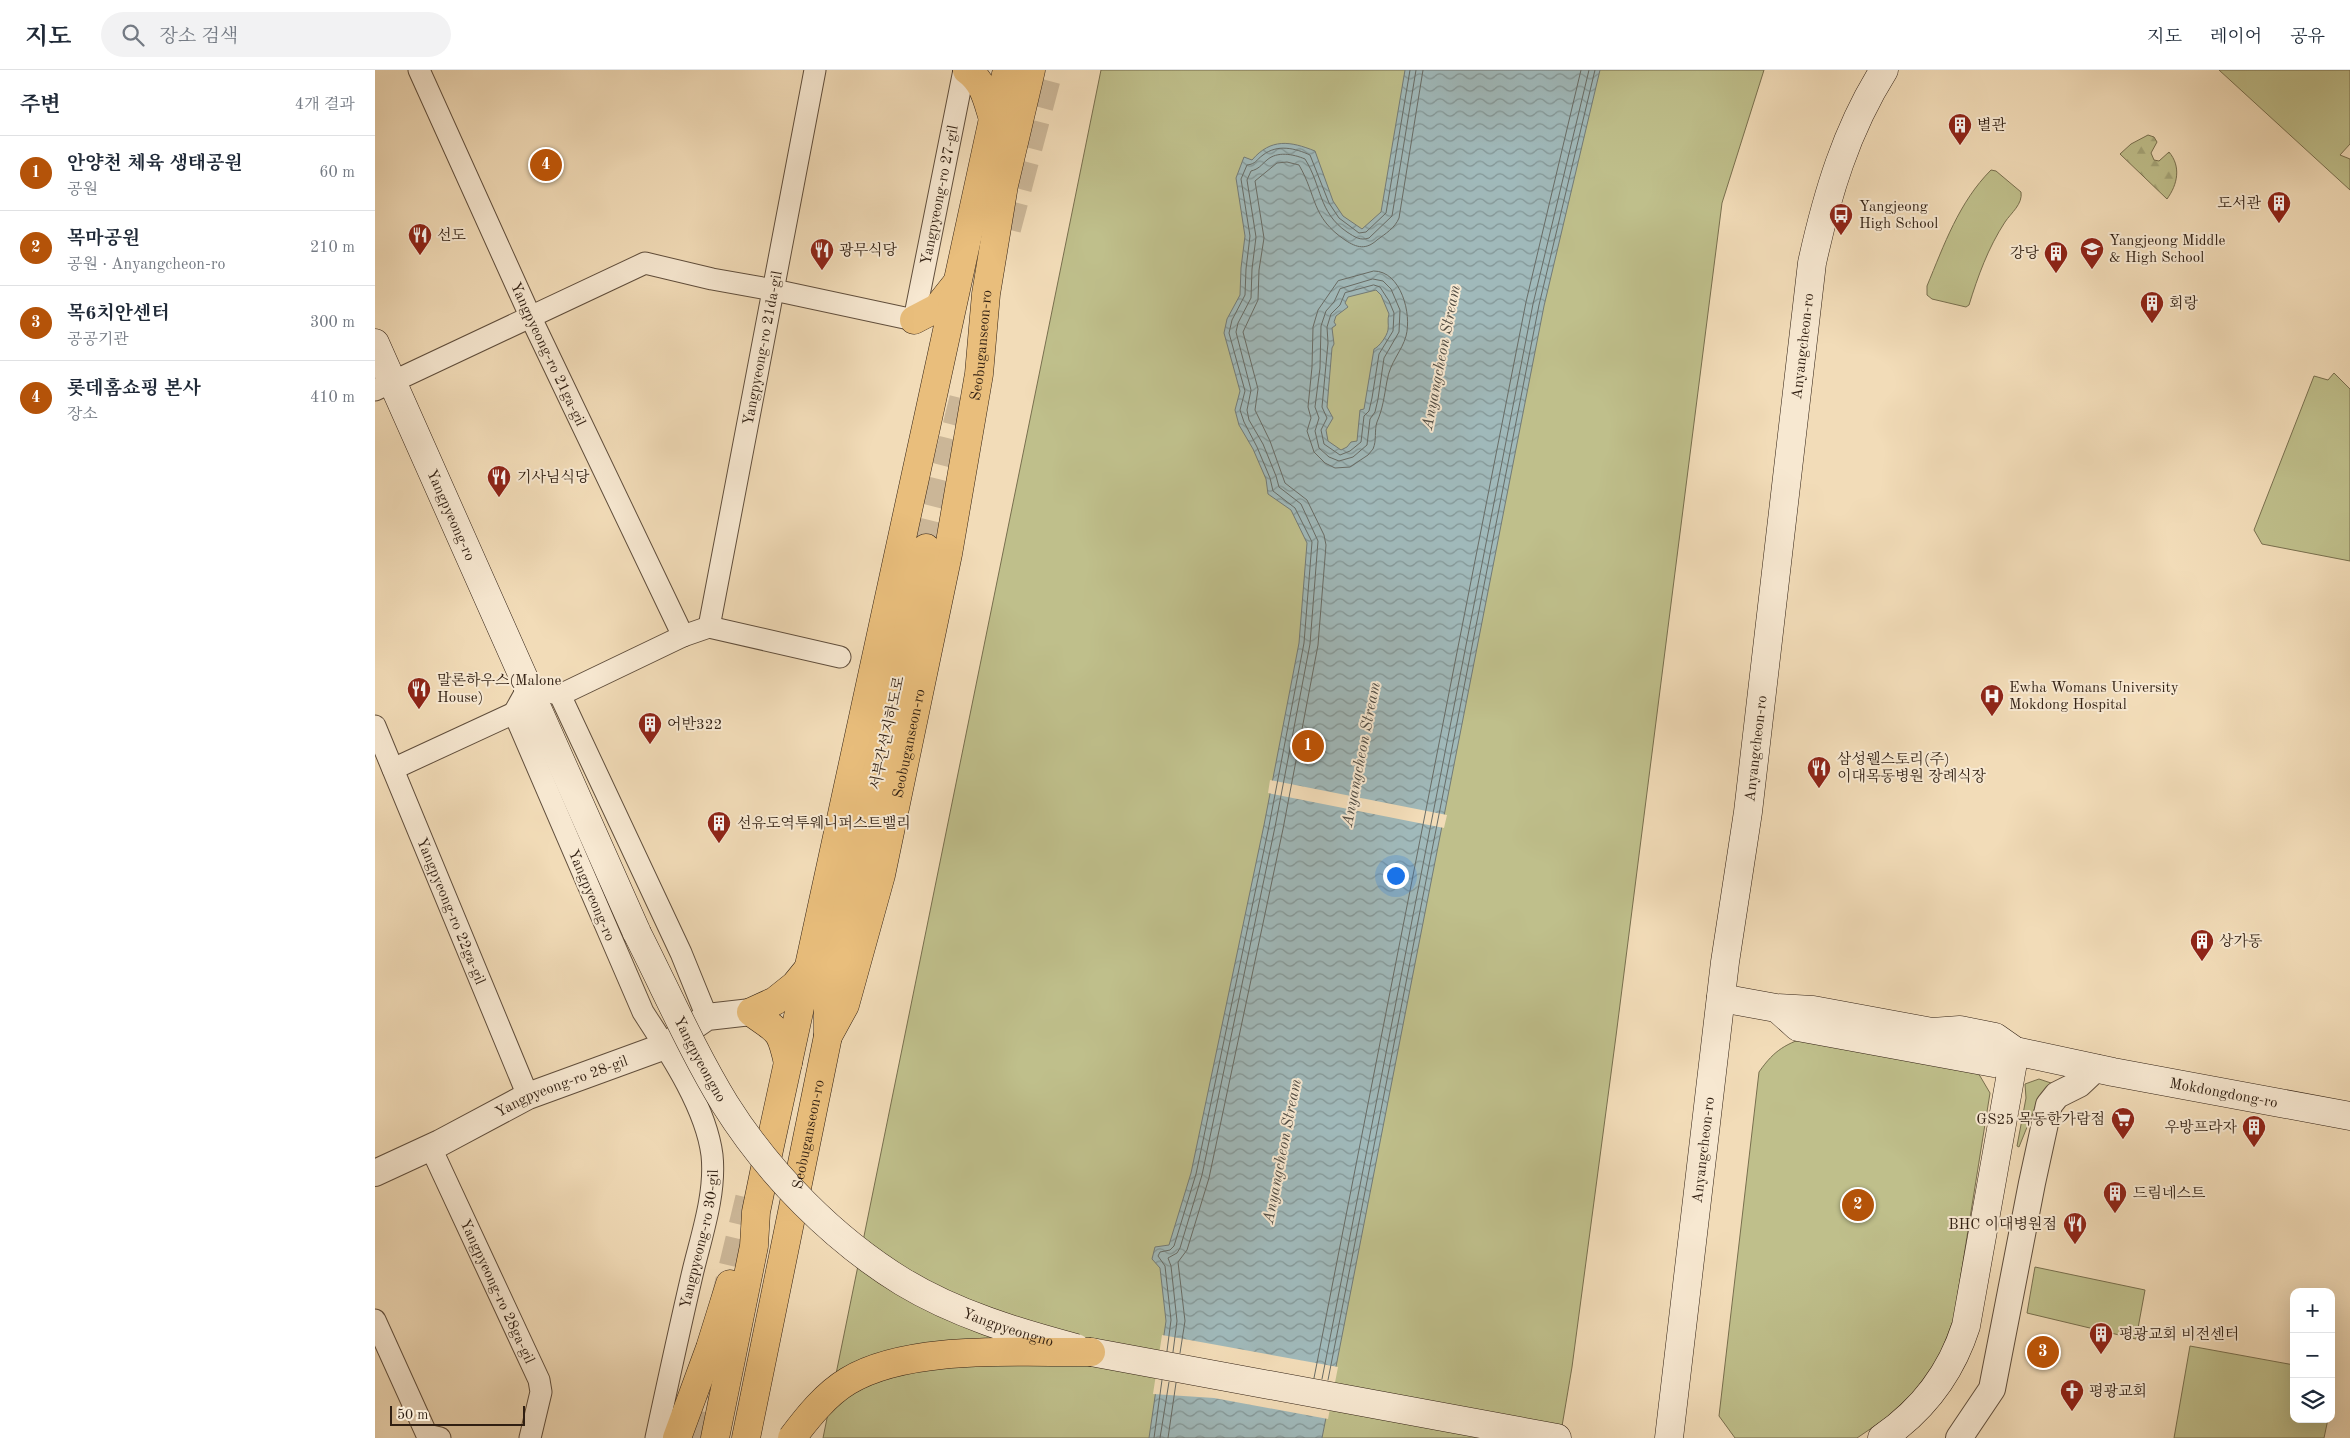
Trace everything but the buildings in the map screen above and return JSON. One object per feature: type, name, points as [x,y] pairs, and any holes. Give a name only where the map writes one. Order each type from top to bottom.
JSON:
[{"type":"main road","points":[[966,70],[976,76],[981,84],[993,119]]},
{"type":"main road","name":"Seobuganseon-ro","points":[[715,1438],[754,1246],[756,1212],[938,369],[993,119],[999,105],[1007,70]]},
{"type":"main road","name":"Seobuganseon-ro","points":[[746,1438],[828,1036],[845,1005],[883,865],[949,554],[979,374],[986,294],[1004,185],[1031,70]]},
{"type":"main road","name":"Anyangcheon-ro","points":[[1669,1438],[1725,962],[1749,802],[1812,263],[1826,201],[1847,138],[1884,70]]},
{"type":"main road","points":[[938,369],[931,336],[914,320],[937,308],[958,281]]},
{"type":"main road","name":"Yangpyeong-ro","points":[[375,343],[383,385],[529,686],[637,933]]},
{"type":"main road","name":"서부간선지하도로","points":[[828,1036],[828,998],[926,548]]},
{"type":"main road","name":"Yangpyeongno","points":[[637,933],[725,1104],[753,1144],[786,1182],[848,1243],[904,1282],[957,1309],[1019,1333],[1091,1352],[1557,1438]]},
{"type":"main road","points":[[751,1012],[775,1001],[795,985],[809,967]]},
{"type":"main road","name":"Mokdongdong-ro","points":[[1721,998],[1776,1008],[1813,1010],[1933,1032],[1960,1030],[1995,1037],[2015,1051],[2350,1116]]},
{"type":"main road","points":[[751,1012],[774,1027],[782,1038],[788,1063]]},
{"type":"main road","points":[[1882,1438],[1899,1426],[1929,1396],[1945,1374],[1958,1351],[1969,1308],[2015,1051]]},
{"type":"main road","points":[[677,1438],[726,1301],[742,1242],[756,1212]]},
{"type":"main road","points":[[792,1438],[820,1405],[847,1381],[881,1366],[912,1357],[952,1354],[1091,1352]]},
{"type":"street","name":"Yangpyeong-ro 21ga-gil","points":[[419,70],[531,318],[683,636]]},
{"type":"street","name":"Yangpyeong-ro 21da-gil","points":[[709,627],[815,70]]},
{"type":"street","name":"Yangpyeong-ro 27-gil","points":[[914,320],[966,70]]},
{"type":"street","points":[[383,385],[531,318],[645,263],[712,279],[774,290],[914,320]]},
{"type":"street","points":[[393,769],[514,712],[529,686],[560,695],[683,636],[709,627],[840,657]]},
{"type":"street","points":[[560,695],[681,953],[707,1017]]},
{"type":"street","name":"Yangpyeong-ro","points":[[514,712],[643,1012],[665,1046]]},
{"type":"street","name":"Yangpyeong-ro 22ga-gil","points":[[375,726],[528,1096]]},
{"type":"street","name":"Yangpyeong-ro 28-gil","points":[[375,1173],[431,1148],[528,1096],[665,1046],[707,1017],[751,1012]]},
{"type":"street","name":"Yangpyeong-ro 30-gil","points":[[656,1438],[708,1208],[712,1156],[707,1134],[693,1100],[665,1046]]},
{"type":"street","points":[[1959,1438],[1992,1389],[2049,1105],[2057,1095],[2079,1084],[2097,1068]]},
{"type":"street","name":"Yangpyeong-ro 28ga-gil","points":[[431,1148],[539,1380],[541,1392],[530,1438]]},
{"type":"street","points":[[375,1320],[427,1435],[440,1438]]},
{"type":"green space","points":[[1101,70],[1764,70],[1722,203],[1616,1036],[1572,1367],[1560,1438],[823,1438]]},
{"type":"green space","points":[[2219,70],[2350,70],[2350,144],[2340,155],[2350,159],[2350,190]]},
{"type":"green space","points":[[2148,135],[2154,137],[2157,142],[2151,153],[2154,160],[2159,161],[2169,152],[2177,169],[2174,187],[2167,199],[2120,154],[2131,144]]},
{"type":"green space","points":[[1991,170],[1996,171],[2021,192],[2020,200],[1993,242],[1969,305],[1966,307],[1932,299],[1927,295],[1927,286],[1946,240],[1970,196]]},
{"type":"green space","points":[[2334,373],[2350,389],[2350,561],[2262,544],[2254,530],[2314,376],[2328,380]]},
{"type":"green space","points":[[1812,1035],[1967,1064],[1980,1076],[1990,1093],[1954,1318],[1940,1355],[1915,1391],[1885,1419],[1857,1438],[1735,1438],[1719,1416],[1759,1072],[1770,1058],[1782,1048]]},
{"type":"green space","points":[[2039,1079],[2054,1084],[2040,1095],[2019,1147],[2017,1146],[2026,1098],[2025,1084]]},
{"type":"green space","points":[[2035,1267],[2145,1290],[2136,1339],[2027,1313]]},
{"type":"green space","points":[[2190,1346],[2290,1364],[2290,1423],[2327,1423],[2324,1438],[2174,1438]]},
{"type":"water","name":"Anyangcheon Stream","points":[[1405,70],[1600,70],[1544,306],[1322,1438],[1149,1438],[1166,1321],[1160,1268],[1152,1259],[1155,1247],[1169,1245],[1191,1173],[1264,825],[1299,643],[1307,543],[1291,510],[1268,494],[1266,479],[1253,449],[1239,425],[1235,410],[1240,391],[1224,333],[1227,319],[1240,295],[1245,236],[1236,178],[1244,157],[1252,160],[1266,148],[1274,145],[1297,145],[1315,151],[1333,201],[1343,216],[1362,229],[1381,212]],"holes":[[[1376,290],[1381,295],[1389,314],[1388,330],[1383,341],[1374,349],[1364,409],[1360,410],[1357,441],[1351,442],[1341,450],[1328,441],[1326,430],[1333,418],[1327,407],[1332,348],[1334,344],[1332,328],[1336,325],[1334,322],[1336,316],[1348,307],[1345,303],[1348,297]]]},
{"type":"pier","points":[[1270,780],[1447,815],[1444,828],[1268,793]]},
{"type":"pier","points":[[1162,1335],[1338,1367],[1328,1419],[1214,1398],[1153,1394]]},
{"type":"tunnel","points":[[1007,229],[1049,70]]},
{"type":"tunnel","points":[[926,548],[965,392]]},
{"type":"tunnel","points":[[723,1307],[750,1195]]},
{"type":"tunnel","points":[[693,1438],[703,1395]]},
{"type":"place","name":"별관","points":[[1960,146]]},
{"type":"place","name":"롯데홈쇼핑 본사","points":[[546,165]]},
{"type":"place","name":"도서관","points":[[2279,224]]},
{"type":"place","name":"Yangjeong High School","points":[[1841,236]]},
{"type":"place","name":"선도","points":[[420,256]]},
{"type":"place","name":"Yangjeong Middle & High School","points":[[2092,270]]},
{"type":"place","name":"광무식당","points":[[822,271]]},
{"type":"place","name":"강당","points":[[2056,274]]},
{"type":"place","name":"회랑","points":[[2152,324]]},
{"type":"place","name":"기사님식당","points":[[499,498]]},
{"type":"place","name":"말론하우스(Malone House)","points":[[419,710]]},
{"type":"place","name":"Ewha Womans University Mokdong Hospital","points":[[1992,717]]},
{"type":"place","name":"어반322","points":[[650,745]]},
{"type":"place","name":"안양천 체육 생태공원","points":[[1308,746]]},
{"type":"place","name":"삼성웰스토리(주) 이대목동병원 장례식장","points":[[1819,789]]},
{"type":"place","name":"선유도역투웨니퍼스트밸리","points":[[719,844]]},
{"type":"place","name":"상가동","points":[[2202,962]]},
{"type":"place","name":"GS25 목동한가람점","points":[[2123,1140]]},
{"type":"place","name":"우방프라자","points":[[2254,1148]]},
{"type":"place","name":"목마공원","points":[[1858,1205]]},
{"type":"place","name":"드림네스트","points":[[2115,1214]]},
{"type":"place","name":"BHC 이대병원점","points":[[2075,1245]]},
{"type":"place","name":"목6치안센터","points":[[2043,1352]]},
{"type":"place","name":"평광교회 비전센터","points":[[2101,1355]]},
{"type":"place","name":"평광교회","points":[[2072,1412]]}]
